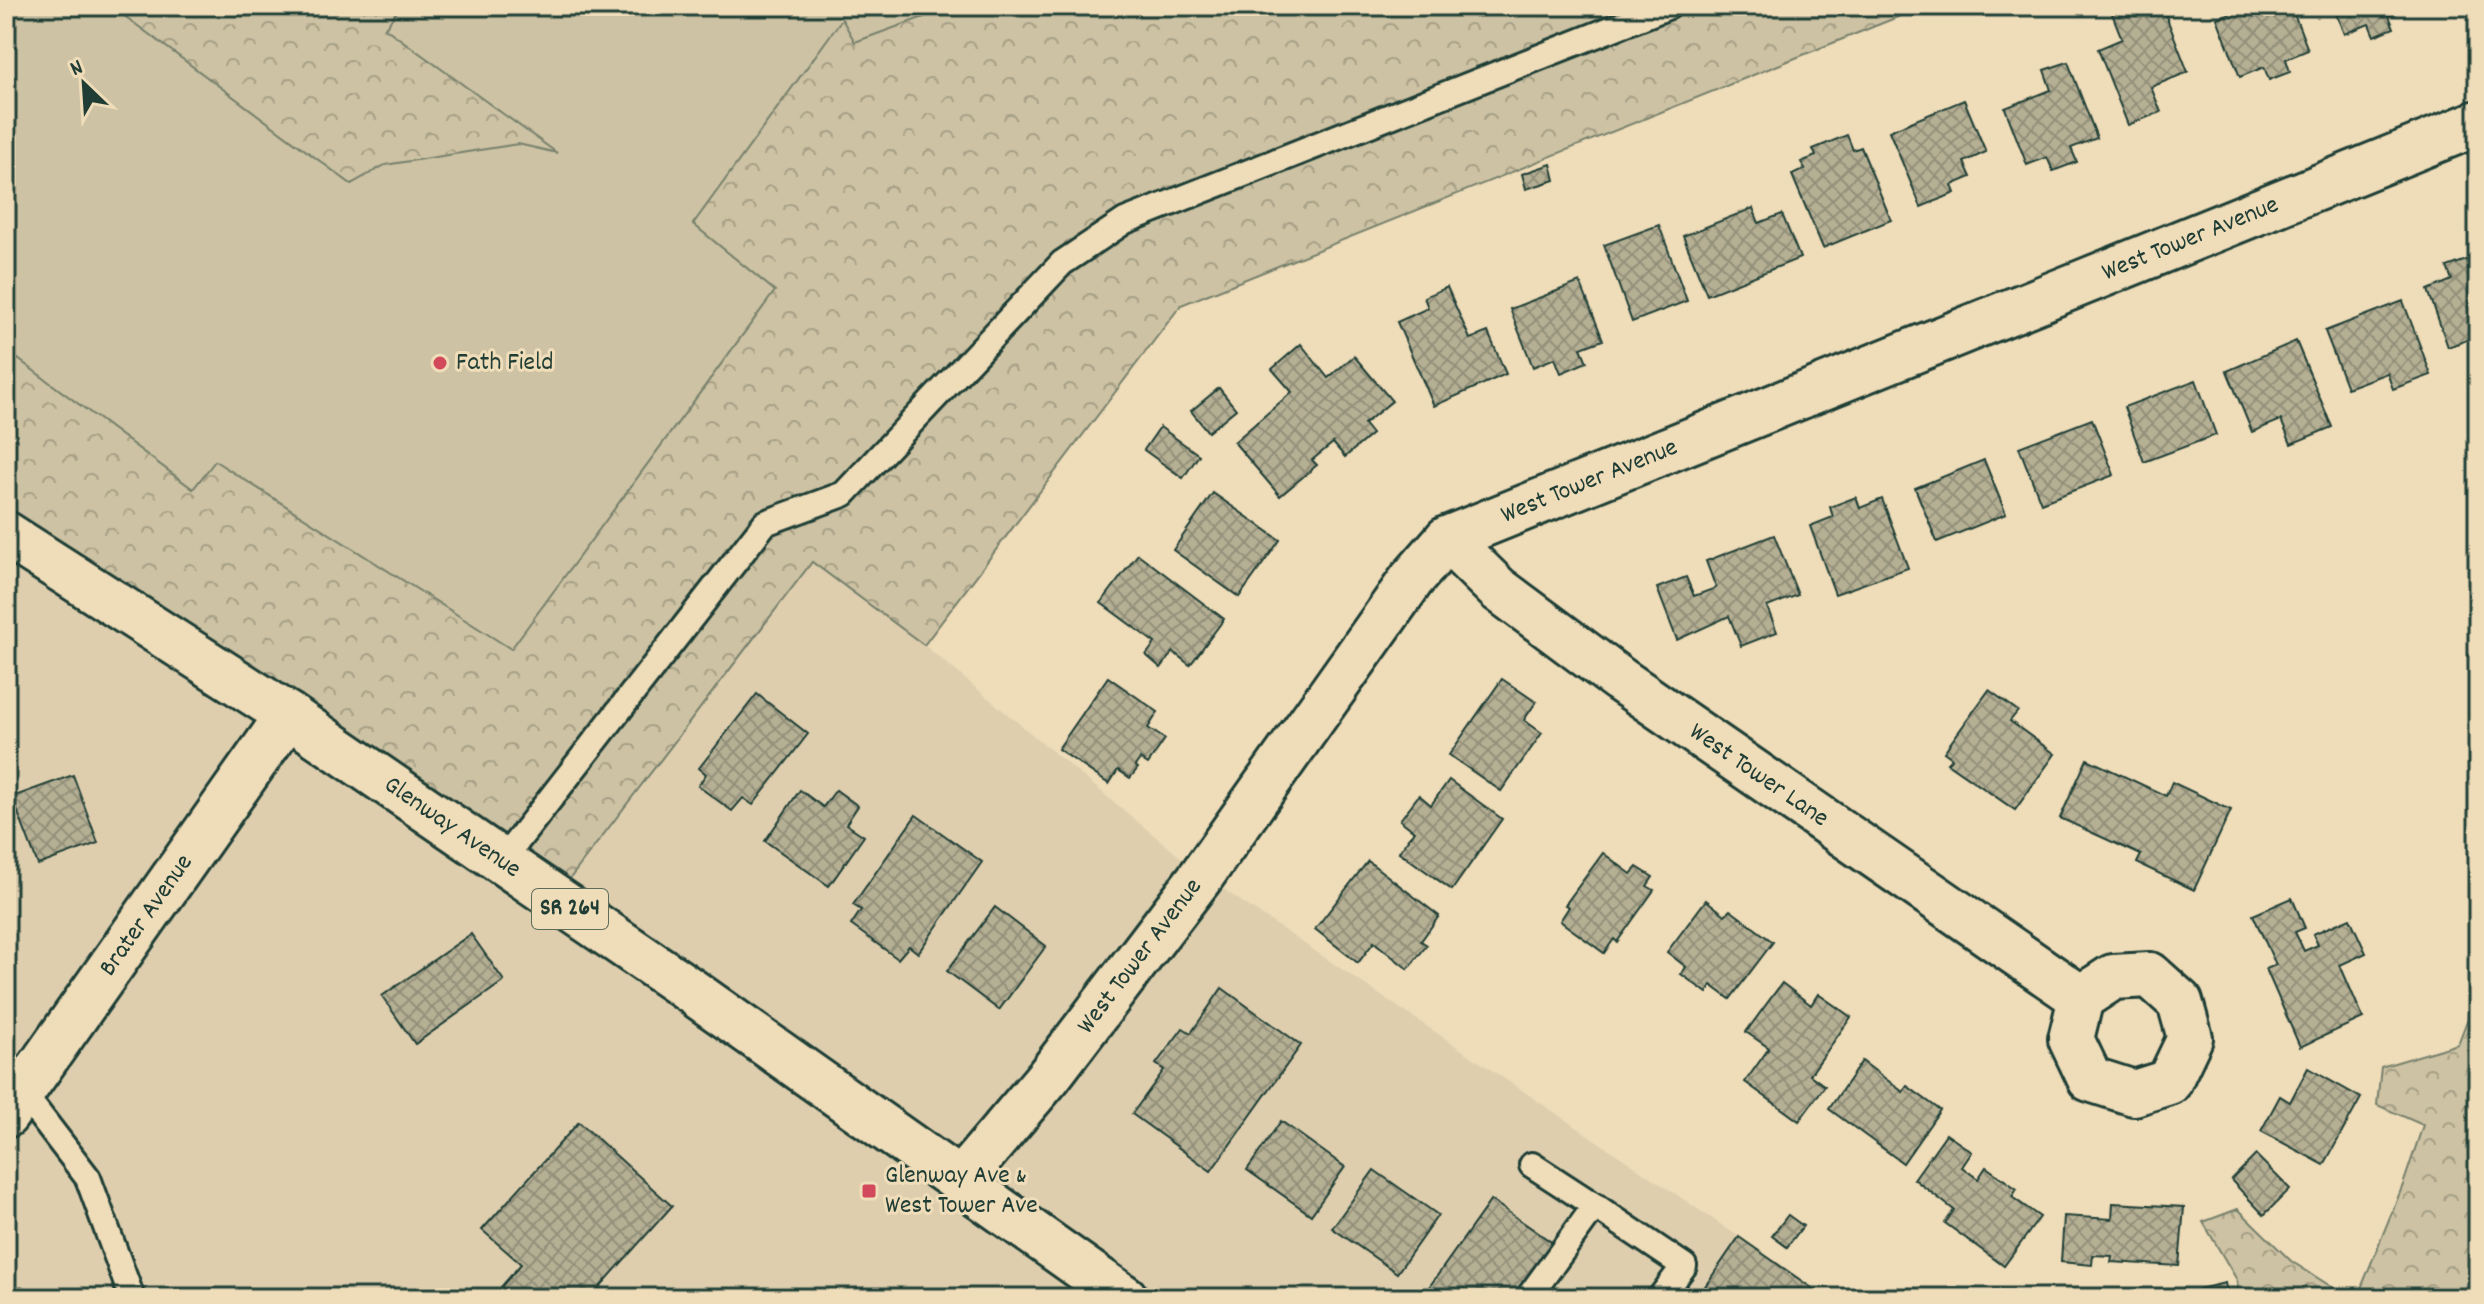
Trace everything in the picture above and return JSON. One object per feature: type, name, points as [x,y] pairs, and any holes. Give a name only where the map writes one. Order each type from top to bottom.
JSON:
[{"type":"street","name":"West Tower Avenue","points":[[960,1181],[1049,1076],[1202,875],[1412,579],[1447,539],[2478,123]]},
{"type":"street","name":"Glenway Avenue","points":[[6,534],[288,715],[694,993],[1125,1298]]},
{"type":"street","name":"West Tower Lane","points":[[1447,539],[1498,589],[1619,679],[2081,998]]},
{"type":"street","name":"Brater Avenue","points":[[14,1104],[288,715]]},
{"type":"lane","points":[[501,862],[765,523],[844,494],[1062,263],[1125,221],[1669,6]]},
{"type":"lane","points":[[14,1104],[88,1178],[132,1298]]},
{"type":"lane","points":[[1532,1165],[1684,1266],[1660,1298]]},
{"type":"lane","points":[[1528,1298],[1595,1206]]},
{"type":"shaded area","points":[[6,534],[555,898],[812,562],[924,645],[1202,875],[1830,1298],[6,1298],[6,1115],[22,1092],[6,1052]]},
{"type":"green space","points":[[6,6],[1925,6],[1181,305],[924,645],[812,562],[555,898],[6,534]]},
{"type":"green space","points":[[6,6],[111,6],[351,184],[385,165],[518,144],[557,153],[385,28],[401,6],[954,6],[855,42],[842,19],[693,224],[775,291],[511,649],[215,461],[193,489],[6,350]]},
{"type":"green space","points":[[2478,992],[2478,1298],[2357,1298],[2403,1185],[2423,1125],[2377,1105],[2381,1067],[2458,1044]]},
{"type":"green space","points":[[2238,1209],[2291,1261],[2349,1298],[2239,1298],[2237,1280],[2203,1222]]},
{"type":"building","points":[[2109,6],[2162,6],[2188,72],[2151,87],[2161,112],[2128,125],[2098,49],[2122,39]]},
{"type":"building","points":[[2250,6],[2291,6],[2308,50],[2286,59],[2290,72],[2269,80],[2264,67],[2240,77],[2217,18]]},
{"type":"building","points":[[2333,6],[2412,7],[2389,16],[2394,28],[2374,36],[2369,24],[2344,34]]},
{"type":"building","points":[[2068,62],[2097,138],[2071,148],[2077,162],[2053,171],[2047,157],[2027,165],[2005,108],[2051,90],[2044,70]]},
{"type":"building","points":[[1964,100],[1986,152],[1964,162],[1971,177],[1952,185],[1955,193],[1921,207],[1889,131]]},
{"type":"building","points":[[1847,135],[1853,150],[1861,147],[1891,220],[1823,248],[1792,175],[1805,169],[1801,162],[1816,156],[1813,149]]},
{"type":"building","points":[[1551,164],[1555,180],[1526,189],[1522,174]]},
{"type":"building","points":[[1753,208],[1759,223],[1782,214],[1800,258],[1707,295],[1683,236]]},
{"type":"building","points":[[1659,225],[1687,301],[1632,322],[1604,245]]},
{"type":"building","points":[[2472,258],[2478,270],[2478,336],[2448,347],[2428,290],[2452,280],[2447,267]]},
{"type":"building","points":[[1580,282],[1603,340],[1581,348],[1587,362],[1561,373],[1555,358],[1533,367],[1510,309]]},
{"type":"building","points":[[1447,287],[1470,339],[1488,332],[1506,374],[1434,406],[1397,322],[1428,308],[1424,297]]},
{"type":"building","points":[[2403,301],[2431,375],[2393,389],[2387,373],[2347,388],[2325,331]]},
{"type":"building","points":[[2296,341],[2332,427],[2291,444],[2281,420],[2252,432],[2227,371]]},
{"type":"building","points":[[1301,344],[1328,378],[1354,356],[1392,401],[1364,424],[1372,434],[1345,457],[1333,443],[1312,460],[1317,465],[1280,496],[1234,442],[1292,392],[1272,369]]},
{"type":"building","points":[[2196,380],[2216,435],[2144,462],[2124,407]]},
{"type":"building","points":[[1219,388],[1236,409],[1208,432],[1191,411]]},
{"type":"building","points":[[2092,419],[2114,475],[2041,503],[2019,447]]},
{"type":"building","points":[[1160,427],[1199,455],[1183,478],[1144,450]]},
{"type":"building","points":[[1984,460],[2006,514],[1937,542],[1915,488]]},
{"type":"building","points":[[1213,493],[1280,540],[1239,597],[1173,550]]},
{"type":"building","points":[[1856,497],[1860,508],[1882,499],[1908,568],[1835,594],[1810,526],[1833,517],[1830,507]]},
{"type":"building","points":[[1774,535],[1798,595],[1767,607],[1777,632],[1741,646],[1729,616],[1677,640],[1657,588],[1686,577],[1694,596],[1716,588],[1706,561]]},
{"type":"building","points":[[1138,554],[1224,619],[1190,665],[1173,652],[1161,668],[1146,655],[1155,643],[1101,603]]},
{"type":"building","points":[[1108,677],[1158,712],[1148,728],[1165,739],[1148,764],[1140,759],[1135,766],[1138,768],[1130,778],[1118,770],[1109,784],[1058,749]]},
{"type":"building","points":[[1502,679],[1536,702],[1524,720],[1542,733],[1501,791],[1449,755]]},
{"type":"building","points":[[1989,690],[2018,711],[2010,721],[2055,754],[2015,810],[1947,763],[1952,758],[1944,752]]},
{"type":"building","points":[[757,694],[808,734],[753,805],[743,798],[732,811],[698,786],[706,774],[699,768]]},
{"type":"building","points":[[2087,759],[2166,796],[2172,782],[2231,810],[2194,890],[2137,863],[2141,855],[2060,818]]},
{"type":"building","points":[[73,775],[98,843],[38,865],[12,797]]},
{"type":"building","points":[[1449,780],[1502,819],[1452,890],[1399,852],[1414,831],[1400,820],[1419,795],[1431,805]]},
{"type":"building","points":[[800,790],[823,807],[836,790],[858,806],[846,824],[864,836],[829,886],[765,841]]},
{"type":"building","points":[[916,815],[982,862],[918,953],[909,946],[898,959],[851,925],[861,910],[853,905]]},
{"type":"building","points":[[1603,853],[1631,874],[1637,867],[1653,877],[1647,886],[1654,890],[1617,942],[1614,939],[1604,953],[1560,921],[1569,907],[1565,905]]},
{"type":"building","points":[[1368,861],[1439,916],[1421,941],[1427,945],[1408,969],[1374,942],[1358,963],[1315,929]]},
{"type":"building","points":[[2292,898],[2305,928],[2295,932],[2304,951],[2318,945],[2313,934],[2350,918],[2366,953],[2340,965],[2363,1018],[2300,1047],[2266,969],[2276,965],[2253,915]]},
{"type":"building","points":[[1706,900],[1725,915],[1730,910],[1773,942],[1730,999],[1711,985],[1707,993],[1681,974],[1686,967],[1667,952]]},
{"type":"building","points":[[995,907],[1046,946],[999,1010],[947,971]]},
{"type":"building","points":[[471,934],[504,981],[415,1044],[382,996]]},
{"type":"building","points":[[1782,983],[1811,1005],[1818,994],[1851,1017],[1810,1075],[1825,1086],[1799,1121],[1745,1082],[1769,1048],[1746,1032]]},
{"type":"building","points":[[1222,988],[1301,1045],[1211,1171],[1132,1114],[1164,1070],[1156,1064],[1183,1028],[1191,1033]]},
{"type":"building","points":[[1862,1061],[1903,1092],[1907,1086],[1940,1110],[1903,1163],[1829,1109]]},
{"type":"building","points":[[2308,1068],[2361,1098],[2324,1165],[2261,1131],[2280,1096],[2290,1102]]},
{"type":"building","points":[[1281,1121],[1345,1167],[1311,1215],[1247,1170]]},
{"type":"building","points":[[579,1122],[672,1206],[590,1298],[513,1298],[501,1287],[521,1264],[482,1230]]},
{"type":"building","points":[[1946,1134],[1972,1152],[1962,1167],[1978,1179],[1986,1167],[2017,1189],[2012,1197],[2040,1217],[2004,1266],[1945,1223],[1954,1210],[1914,1179]]},
{"type":"building","points":[[2256,1155],[2290,1189],[2264,1215],[2231,1180]]},
{"type":"building","points":[[1374,1170],[1438,1215],[1397,1273],[1332,1228]]},
{"type":"building","points":[[1491,1200],[1560,1248],[1524,1298],[1439,1298],[1427,1290]]},
{"type":"building","points":[[2113,1203],[2184,1207],[2179,1266],[2111,1262],[2112,1256],[2093,1255],[2092,1265],[2061,1262],[2064,1216],[2112,1219]]},
{"type":"building","points":[[1788,1215],[1803,1226],[1787,1247],[1772,1236]]},
{"type":"building","points":[[1739,1237],[1826,1298],[1697,1298]]},
{"type":"building","points":[[2225,1283],[2228,1298],[2200,1298],[2199,1289]]},
{"type":"building","points":[[1563,1288],[1577,1298],[1556,1298]]},
{"type":"place","name":"Fath Field","points":[[440,363]]},
{"type":"place","name":"Glenway Ave & West Tower Ave","points":[[869,1191]]}]
